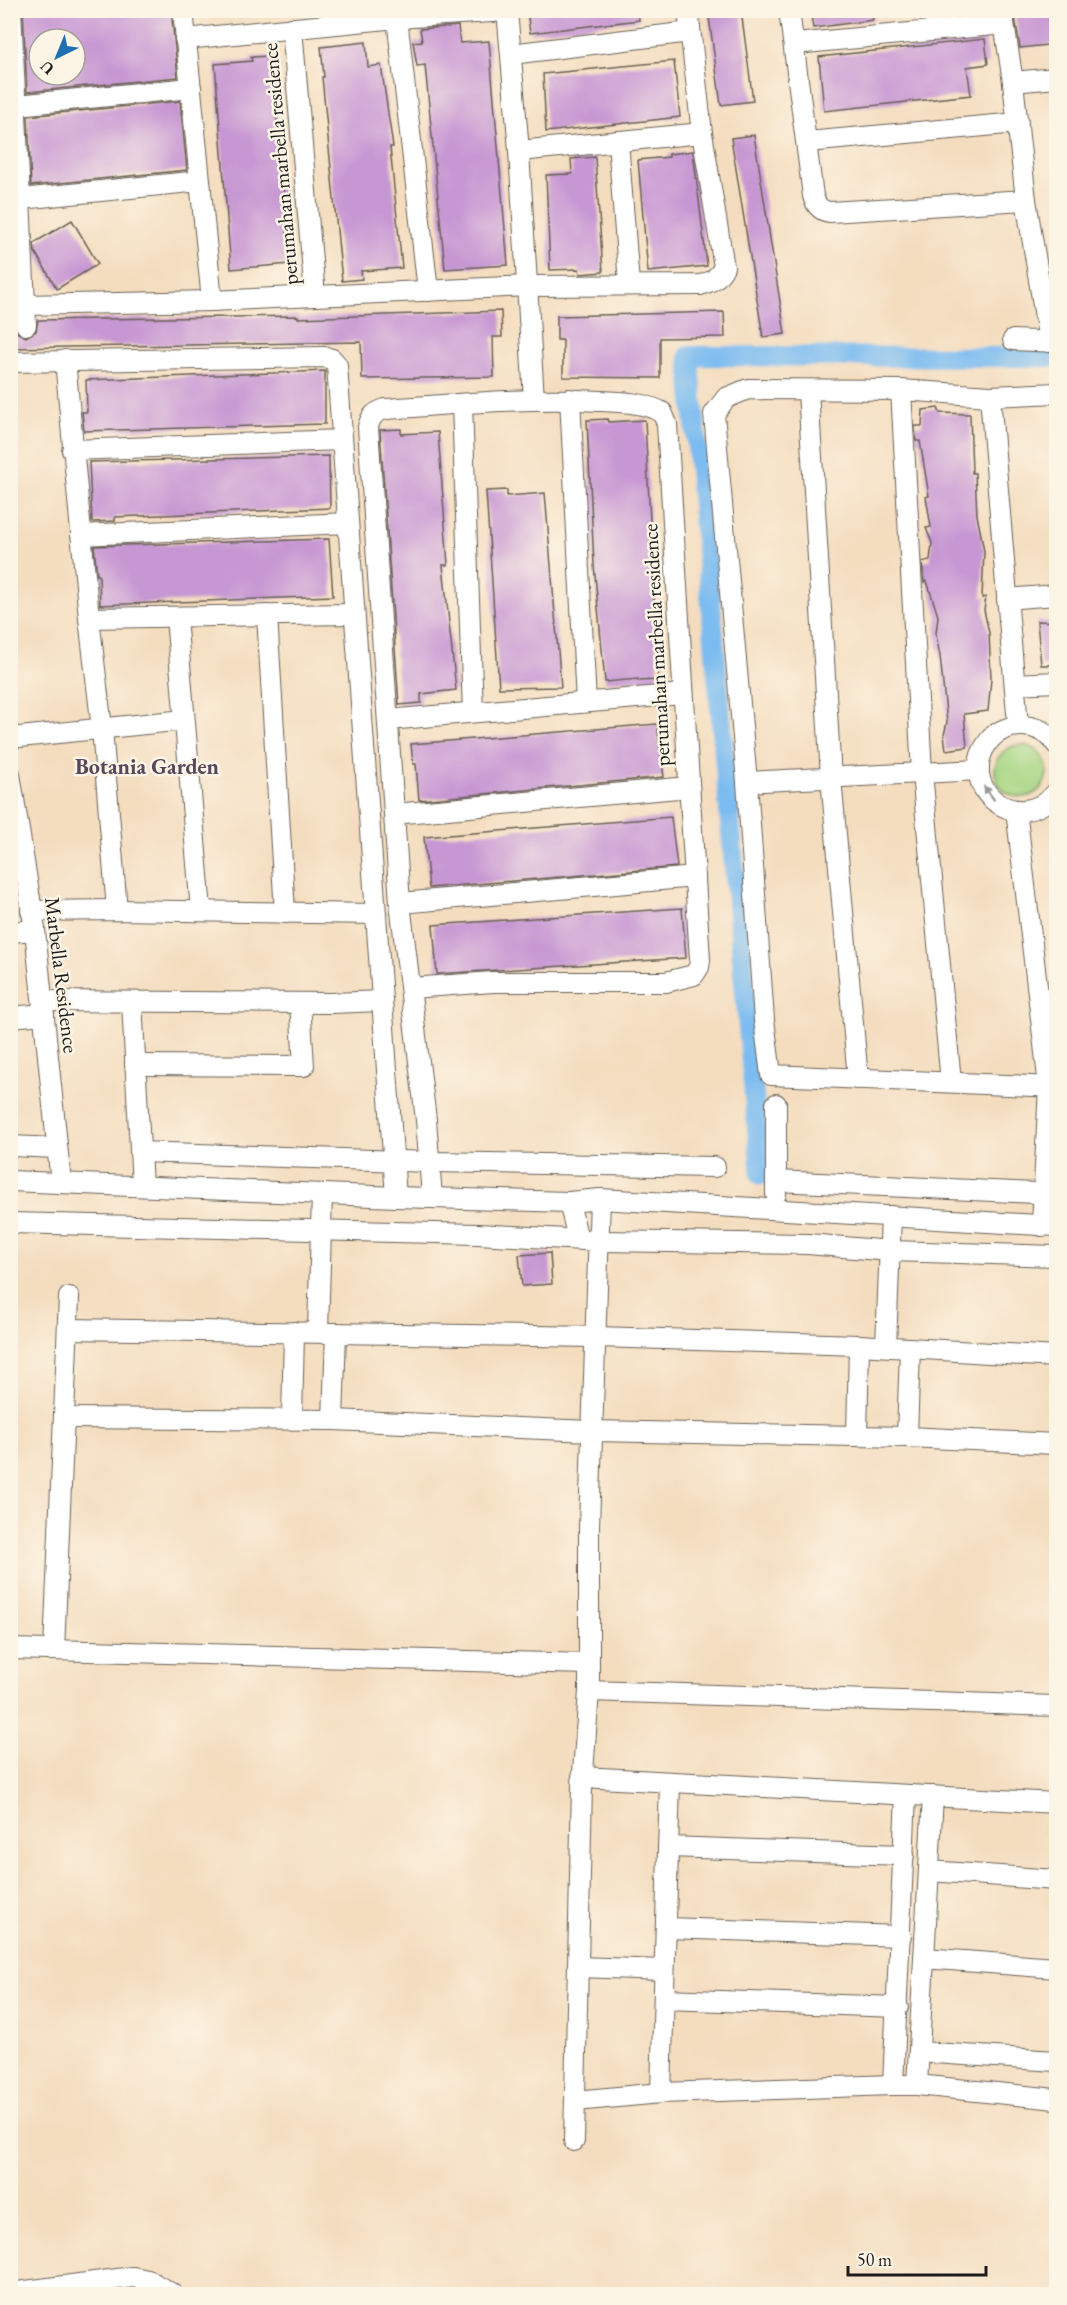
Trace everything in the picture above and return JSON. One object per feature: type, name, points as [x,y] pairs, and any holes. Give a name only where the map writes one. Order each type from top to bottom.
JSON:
[{"type":"street","points":[[12,10],[26,325]]},
{"type":"street","points":[[183,10],[212,301]]},
{"type":"street","name":"perumahan marbella residence","points":[[24,305],[212,301],[529,286],[700,285],[710,283],[719,276],[724,267],[702,133],[688,10]]},
{"type":"street","points":[[789,10],[813,196],[815,203],[825,212],[1026,200]]},
{"type":"street","name":"perumahan marbella residence","points":[[185,39],[292,28],[344,17],[397,18],[507,11],[529,286],[534,400]]},
{"type":"street","points":[[795,44],[1003,17],[1013,82],[1026,200],[1053,342],[1013,340]]},
{"type":"street","points":[[397,18],[428,291]]},
{"type":"street","name":"perumahan marbella residence","points":[[292,28],[315,296]]},
{"type":"street","points":[[511,54],[690,32]]},
{"type":"street","points":[[1013,82],[1056,78]]},
{"type":"street","points":[[17,105],[191,88]]},
{"type":"street","points":[[807,142],[1018,123]]},
{"type":"street","points":[[519,151],[702,133]]},
{"type":"street","points":[[618,141],[629,284]]},
{"type":"street","points":[[21,199],[200,182]]},
{"type":"street","points":[[10,362],[324,357],[332,359],[337,365],[396,1197]]},
{"type":"street","points":[[65,360],[72,450],[102,729],[117,910]]},
{"type":"street","points":[[1053,1086],[771,1075],[764,1020],[747,782],[714,414],[726,398],[748,388],[901,390],[990,396],[1056,393]]},
{"type":"street","points":[[808,390],[831,778],[858,1079]]},
{"type":"street","points":[[901,390],[922,773],[951,1082]]},
{"type":"street","points":[[990,396],[1018,725]]},
{"type":"street","points":[[570,399],[586,702]]},
{"type":"street","name":"perumahan marbella residence","points":[[388,720],[368,427],[370,417],[385,409],[570,399],[641,404],[662,412],[667,424],[699,967],[694,975],[666,981],[493,982],[411,988]]},
{"type":"street","points":[[462,404],[473,712]]},
{"type":"street","points":[[72,450],[342,440]]},
{"type":"street","points":[[81,535],[348,523]]},
{"type":"street","points":[[1007,599],[1056,595]]},
{"type":"street","points":[[89,618],[354,614]]},
{"type":"street","points":[[267,615],[285,913]]},
{"type":"street","points":[[176,616],[201,911]]},
{"type":"street","points":[[1015,684],[1056,682]]},
{"type":"street","points":[[432,1197],[400,903],[388,720],[682,694]]},
{"type":"street","points":[[10,738],[184,720]]},
{"type":"street","points":[[1056,744],[1044,732],[1032,727],[1018,725],[1004,729],[992,737],[983,749],[980,770],[980,778],[986,792],[996,803],[1010,810],[1025,811],[1038,808],[1056,793]]},
{"type":"street","points":[[747,782],[980,770]]},
{"type":"street","name":"Marbella Residence","points":[[10,774],[15,832],[33,920],[44,1008],[61,1183]]},
{"type":"street","points":[[394,814],[689,788]]},
{"type":"street","points":[[10,1181],[396,1197],[569,1202],[600,1199],[1049,1226],[1053,1086],[1016,810]]},
{"type":"street","points":[[400,903],[695,877]]},
{"type":"street","points":[[10,932],[33,920],[117,910],[376,914]]},
{"type":"street","points":[[10,1017],[44,1008],[132,1002],[382,1001]]},
{"type":"street","points":[[132,1002],[142,1186]]},
{"type":"street","points":[[135,1065],[304,1066],[300,1003]]},
{"type":"street","points":[[776,1104],[777,1209]]},
{"type":"street","points":[[10,1146],[57,1148]]},
{"type":"street","points":[[140,1152],[430,1162],[715,1167]]},
{"type":"street","points":[[776,1181],[1050,1194]]},
{"type":"street","points":[[322,1194],[333,1420]]},
{"type":"street","points":[[574,2141],[582,1777],[589,1691],[589,1526],[600,1199]]},
{"type":"street","points":[[569,1202],[578,1239]]},
{"type":"street","points":[[886,1346],[891,1216]]},
{"type":"street","points":[[10,1223],[322,1230],[600,1241],[808,1244],[890,1251],[1056,1256]]},
{"type":"street","points":[[54,1650],[69,1297]]},
{"type":"street","points":[[68,1329],[597,1336],[886,1346],[1056,1357]]},
{"type":"street","points":[[292,1419],[294,1332]]},
{"type":"street","points":[[857,1436],[860,1345]]},
{"type":"street","points":[[907,1437],[910,1348]]},
{"type":"street","points":[[65,1418],[333,1420],[592,1431],[907,1437],[1056,1444]]},
{"type":"street","points":[[10,1649],[589,1664]]},
{"type":"street","points":[[589,1691],[1056,1706]]},
{"type":"street","points":[[582,1777],[1056,1803]]},
{"type":"street","points":[[661,2093],[670,1782]]},
{"type":"street","points":[[893,2085],[906,1795]]},
{"type":"street","points":[[917,2085],[933,1796]]},
{"type":"street","points":[[668,1847],[904,1855]]},
{"type":"street","points":[[929,1871],[1056,1880]]},
{"type":"street","points":[[666,1928],[901,1936]]},
{"type":"street","points":[[924,1958],[1056,1968]]},
{"type":"street","points":[[578,1967],[664,1971]]},
{"type":"street","points":[[664,1999],[898,2007]]},
{"type":"street","points":[[919,2052],[1056,2061]]},
{"type":"street","points":[[576,2101],[661,2093],[893,2085],[917,2085],[1056,2099]]},
{"type":"street","points":[[10,2293],[133,2277],[147,2280],[172,2295]]},
{"type":"green space","points":[[1016,745],[1026,745],[1036,749],[1043,756],[1047,771],[1043,786],[1036,793],[1026,797],[1016,797],[1006,793],[999,786],[995,776],[995,766],[999,756],[1006,749]]},
{"type":"building","points":[[23,10],[171,10],[178,77],[87,86],[87,27],[27,27],[27,87],[77,87],[27,92]]},
{"type":"building","points":[[527,10],[638,10],[639,20],[530,33]]},
{"type":"building","points":[[708,10],[741,10],[753,101],[721,105]]},
{"type":"building","points":[[810,10],[872,10],[873,20],[813,28]]},
{"type":"building","points":[[1014,10],[1056,10],[1056,44],[1020,48]]},
{"type":"building","points":[[458,26],[460,43],[489,41],[508,265],[445,269],[425,65],[417,66],[413,42],[422,41],[420,29]]},
{"type":"building","points":[[985,39],[988,64],[967,67],[971,95],[824,111],[819,57]]},
{"type":"building","points":[[366,42],[368,67],[381,65],[393,147],[390,147],[402,268],[361,271],[362,279],[342,281],[321,47]]},
{"type":"building","points":[[271,56],[290,264],[231,269],[215,64],[252,61],[251,57]]},
{"type":"building","points":[[674,61],[680,117],[546,132],[543,74]]},
{"type":"building","points":[[180,101],[187,170],[31,186],[28,116]]},
{"type":"building","points":[[754,135],[785,334],[763,337],[731,138]]},
{"type":"building","points":[[693,151],[707,266],[648,272],[638,160],[669,157],[669,154]]},
{"type":"building","points":[[595,157],[603,272],[580,274],[579,269],[550,270],[546,175],[572,174],[571,159]]},
{"type":"building","points":[[72,220],[98,264],[57,289],[35,252],[34,243]]},
{"type":"building","points":[[501,311],[502,337],[493,337],[494,377],[362,379],[361,342],[10,348],[10,320],[14,320],[16,332],[26,337],[36,331],[38,320],[298,316],[298,318]]},
{"type":"building","points":[[724,312],[725,337],[660,338],[660,378],[563,377],[563,340],[557,340],[557,316]]},
{"type":"building","points":[[325,371],[325,424],[84,431],[82,412],[87,412],[86,380]]},
{"type":"building","points":[[938,408],[940,413],[970,414],[972,473],[975,473],[977,515],[984,551],[982,598],[986,597],[984,610],[989,633],[991,679],[988,711],[964,714],[967,747],[946,750],[944,735],[947,722],[936,634],[938,616],[927,581],[924,582],[922,562],[930,560],[932,543],[926,528],[931,527],[926,497],[929,496],[920,441],[916,441],[915,426],[922,426],[923,410]]},
{"type":"building","points":[[608,419],[608,422],[645,420],[658,680],[605,682],[594,565],[587,420]]},
{"type":"building","points":[[401,429],[401,434],[438,432],[448,565],[443,565],[456,690],[421,694],[421,703],[399,705],[380,430]]},
{"type":"building","points":[[329,456],[330,508],[115,517],[115,521],[92,522],[89,462]]},
{"type":"building","points":[[507,490],[507,496],[545,493],[561,687],[499,688],[486,491]]},
{"type":"building","points":[[329,539],[333,596],[100,605],[99,575],[97,575],[94,546]]},
{"type":"building","points":[[1037,621],[1056,622],[1056,665],[1041,665]]},
{"type":"building","points":[[657,724],[664,777],[419,800],[416,764],[413,764],[411,744]]},
{"type":"building","points":[[671,817],[677,867],[429,888],[424,837]]},
{"type":"building","points":[[682,908],[686,958],[437,974],[433,925]]},
{"type":"building","points":[[550,1253],[552,1284],[522,1286],[519,1255]]},
{"type":"waterway","points":[[761,1175],[689,356],[1056,357]]},
{"type":"district","name":"Botania Garden","points":[[147,766]]}]
